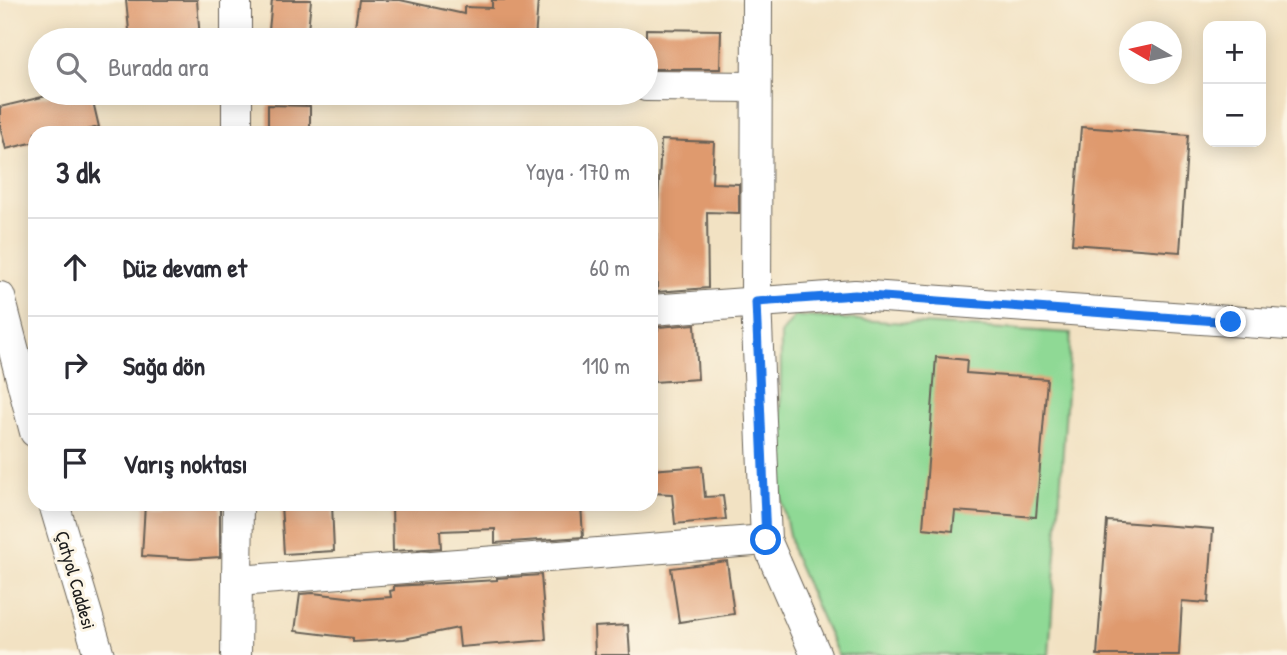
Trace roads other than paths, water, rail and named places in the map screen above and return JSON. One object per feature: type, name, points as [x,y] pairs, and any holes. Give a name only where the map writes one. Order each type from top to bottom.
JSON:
[{"type":"street","points":[[236,0],[236,28]]},
{"type":"street","points":[[757,0],[756,302],[766,540],[816,655]]},
{"type":"street","points":[[658,86],[756,87]]},
{"type":"street","points":[[236,126],[237,105]]},
{"type":"street","points":[[658,309],[855,295],[1287,325]]},
{"type":"street","points":[[0,297],[28,405]]},
{"type":"street","name":"Çatyol Caddesi","points":[[56,511],[99,655]]},
{"type":"street","points":[[236,655],[238,511]]},
{"type":"street","points":[[238,581],[766,540]]}]
